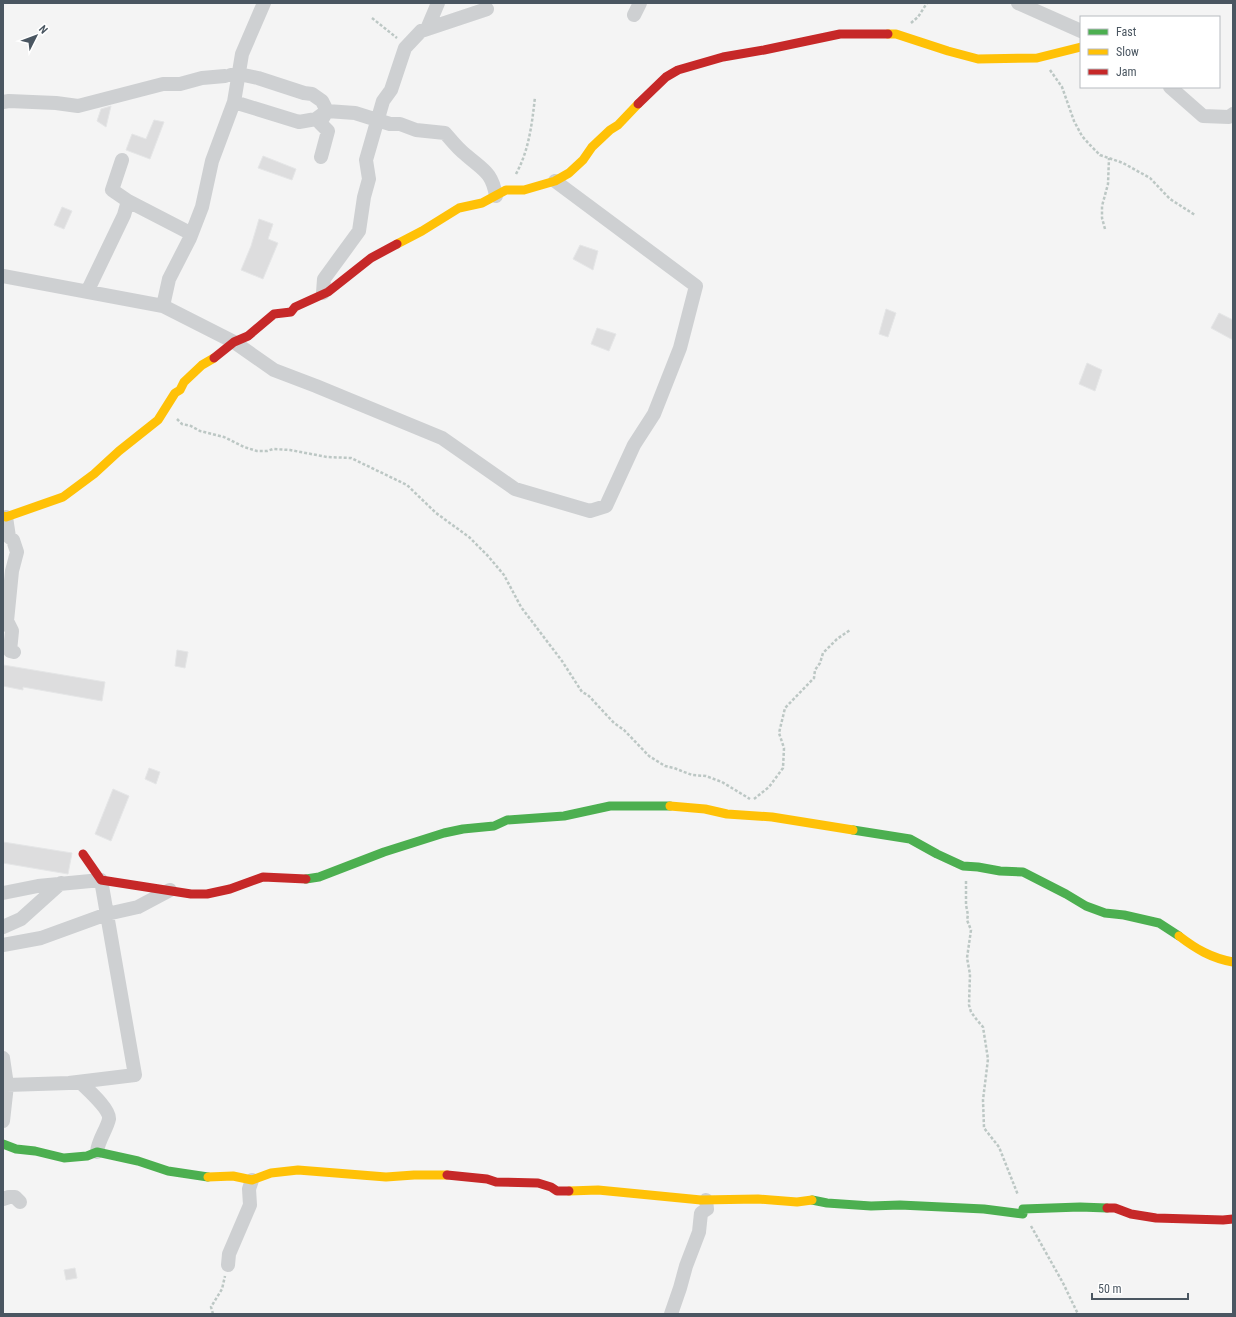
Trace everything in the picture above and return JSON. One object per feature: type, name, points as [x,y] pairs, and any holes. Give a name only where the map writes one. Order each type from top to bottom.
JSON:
[{"type":"street","points":[[164,306],[169,279],[190,238],[202,206],[212,161],[234,102],[242,54],[264,3]]},
{"type":"street","points":[[427,29],[438,3]]},
{"type":"street","points":[[1018,3],[1080,31]]},
{"type":"street","points":[[323,293],[324,279],[360,231],[364,197],[369,179],[366,160],[371,118],[391,90],[405,48],[421,31],[487,9]]},
{"type":"street","points":[[14,652],[10,651],[12,631],[5,622],[16,552],[13,540],[9,537],[5,517],[63,497],[94,474],[119,451],[158,420],[175,393],[180,390],[184,382],[202,365],[212,360],[234,342],[248,336],[274,314],[291,312],[296,307],[323,293],[328,292],[371,258],[422,231],[459,208],[482,203],[501,193],[524,190],[555,181],[569,173],[583,160],[592,147],[610,130],[618,125],[649,92],[666,77],[678,70],[723,57],[840,34],[896,34],[948,51],[978,58],[1037,58],[1080,47]]},
{"type":"street","points":[[3,102],[56,103],[78,106],[163,84],[180,84],[202,78],[225,76],[238,81],[258,78],[304,93],[312,94],[322,101],[327,111]]},
{"type":"street","points":[[1171,88],[1203,116],[1229,118],[1233,114]]},
{"type":"street","points":[[234,102],[299,122],[316,119],[327,111],[355,112],[390,124],[400,124],[416,130],[445,132],[466,155],[490,176],[494,185],[501,193]]},
{"type":"street","points":[[321,157],[328,131],[320,123],[327,111]]},
{"type":"street","points":[[122,160],[112,190],[128,201],[188,232],[190,238]]},
{"type":"street","points":[[3,276],[164,306],[234,342],[274,370],[442,438],[515,489],[590,511],[606,506],[634,445],[654,414],[680,348],[696,286],[555,181]]},
{"type":"street","points":[[87,292],[124,214],[128,201]]},
{"type":"street","points":[[3,893],[38,886],[101,880],[191,894],[207,894],[230,890],[263,877],[303,879],[319,877],[384,852],[444,833],[494,826],[508,820],[564,816],[610,806],[663,805],[705,809],[727,814],[772,817],[910,839],[963,866],[1029,874],[1086,906],[1105,913],[1124,915],[1159,923],[1170,929],[1196,949],[1223,960],[1233,962]]},
{"type":"street","points":[[7,1085],[80,1082],[135,1075],[101,880],[83,854]]},
{"type":"street","points":[[3,927],[21,919],[61,884]]},
{"type":"street","points":[[3,945],[41,938],[107,914],[138,907],[170,890]]},
{"type":"street","points":[[3,1058],[7,1085],[3,1121]]},
{"type":"street","points":[[80,1082],[106,1109],[109,1119],[98,1145],[97,1152]]},
{"type":"street","points":[[3,1144],[16,1149],[35,1151],[64,1158],[88,1156],[97,1152],[138,1161],[168,1171],[207,1177],[233,1176],[252,1180],[271,1173],[298,1170],[386,1177],[455,1175],[496,1182],[538,1183],[558,1191],[598,1190],[706,1200],[758,1199],[797,1202],[813,1200],[827,1203],[871,1206],[900,1205],[1023,1212],[1080,1207],[1115,1208],[1131,1214],[1156,1218],[1223,1220],[1233,1218]]},
{"type":"street","points":[[228,1265],[229,1254],[250,1205],[249,1189],[252,1180]]},
{"type":"street","points":[[3,1199],[8,1197],[16,1197],[20,1202]]},
{"type":"street","points":[[671,1314],[686,1266],[699,1232],[701,1213],[707,1209],[706,1200]]},
{"type":"path","points":[[896,34],[918,17],[927,3]]},
{"type":"path","points":[[372,18],[396,36],[405,48]]},
{"type":"path","points":[[1037,58],[1055,76],[1062,87],[1067,105],[1082,136],[1100,155],[1123,163],[1150,178],[1170,199],[1195,215]]},
{"type":"path","points":[[501,193],[521,165],[529,141],[534,97]]},
{"type":"path","points":[[1106,229],[1102,218],[1102,212],[1105,192],[1108,184],[1109,158]]},
{"type":"path","points":[[164,412],[182,424],[192,426],[200,431],[224,437],[250,449],[257,451],[273,449],[290,450],[327,457],[351,458],[407,485],[436,513],[469,538],[484,552],[504,575],[509,587],[521,607],[562,662],[582,692],[588,695],[614,723],[624,730],[649,756],[665,766],[692,775],[706,776],[722,782],[752,801],[772,817]]},
{"type":"path","points":[[752,801],[769,787],[783,768],[784,748],[779,733],[785,708],[814,678],[815,670],[820,663],[823,653],[837,639],[850,630]]},
{"type":"path","points":[[963,866],[966,871],[965,892],[968,914],[967,920],[971,930],[967,958],[970,974],[969,1005],[971,1012],[983,1027],[988,1059],[983,1100],[984,1128],[999,1147],[1023,1212],[1063,1282],[1078,1314]]},
{"type":"path","points":[[212,1314],[211,1306],[222,1289],[228,1265]]},
{"type":"building","points":[[111,106],[106,127],[97,121],[101,109]]},
{"type":"building","points":[[154,120],[164,122],[150,159],[126,150],[132,134],[146,139]]},
{"type":"building","points":[[263,156],[296,169],[292,180],[258,168]]},
{"type":"building","points":[[62,207],[72,211],[64,229],[54,225]]},
{"type":"building","points":[[259,219],[273,224],[268,239],[278,243],[263,279],[241,270],[251,246]]},
{"type":"building","points":[[580,245],[598,251],[593,270],[573,259]]},
{"type":"building","points":[[886,309],[896,313],[888,337],[879,334]]},
{"type":"building","points":[[1219,313],[1233,320],[1233,340],[1211,328]]},
{"type":"building","points":[[597,328],[616,334],[609,351],[591,344]]},
{"type":"building","points":[[1087,363],[1102,370],[1095,391],[1079,384]]},
{"type":"building","points":[[177,650],[188,652],[185,668],[175,666]]},
{"type":"building","points":[[3,665],[105,682],[102,701],[23,687],[23,690],[3,686]]},
{"type":"building","points":[[149,768],[160,772],[156,784],[145,779]]},
{"type":"building","points":[[113,789],[129,796],[111,841],[95,834]]},
{"type":"building","points":[[3,842],[72,853],[68,874],[3,863]]},
{"type":"building","points":[[75,1268],[77,1278],[66,1280],[64,1270]]},
{"type":"traffic: fast","points":[[306,879],[319,877],[384,852],[444,833],[463,829],[494,826],[507,820],[564,816],[610,806],[670,806]]},
{"type":"traffic: fast","points":[[853,830],[910,839],[963,866],[1000,871],[1023,872],[1086,906],[1105,913],[1124,915],[1159,923],[1179,936]]},
{"type":"traffic: fast","points":[[3,1144],[16,1149],[35,1151],[64,1158],[87,1156],[97,1152],[138,1161],[168,1171],[208,1177]]},
{"type":"traffic: fast","points":[[812,1200],[827,1203],[871,1206],[900,1205],[984,1209],[1023,1214],[1023,1209],[1080,1207],[1107,1208]]},
{"type":"traffic: slow","points":[[888,34],[896,34],[978,59],[1037,58],[1080,47]]},
{"type":"traffic: slow","points":[[397,244],[422,231],[459,208],[482,203],[506,190],[524,190],[555,181],[569,173],[583,160],[592,147],[610,130],[618,125],[638,104]]},
{"type":"traffic: slow","points":[[3,516],[6,517],[63,497],[94,474],[119,451],[158,420],[175,393],[180,390],[184,382],[202,365],[214,358]]},
{"type":"traffic: slow","points":[[670,806],[705,809],[727,814],[772,817],[853,830]]},
{"type":"traffic: slow","points":[[1179,936],[1204,952],[1233,962]]},
{"type":"traffic: slow","points":[[208,1177],[233,1176],[252,1180],[271,1173],[298,1170],[386,1177],[447,1175]]},
{"type":"traffic: slow","points":[[569,1191],[598,1190],[701,1200],[758,1199],[797,1202],[812,1200]]},
{"type":"traffic: jam","points":[[638,104],[666,77],[678,70],[723,57],[840,34],[888,34]]},
{"type":"traffic: jam","points":[[214,358],[234,342],[248,336],[274,314],[291,312],[295,307],[328,292],[371,258],[397,244]]},
{"type":"traffic: jam","points":[[83,854],[101,880],[191,894],[207,894],[230,889],[263,877],[306,879]]},
{"type":"traffic: jam","points":[[447,1175],[487,1179],[496,1182],[538,1183],[551,1187],[557,1191],[569,1191]]},
{"type":"traffic: jam","points":[[1107,1208],[1115,1208],[1131,1214],[1156,1218],[1233,1219]]}]
